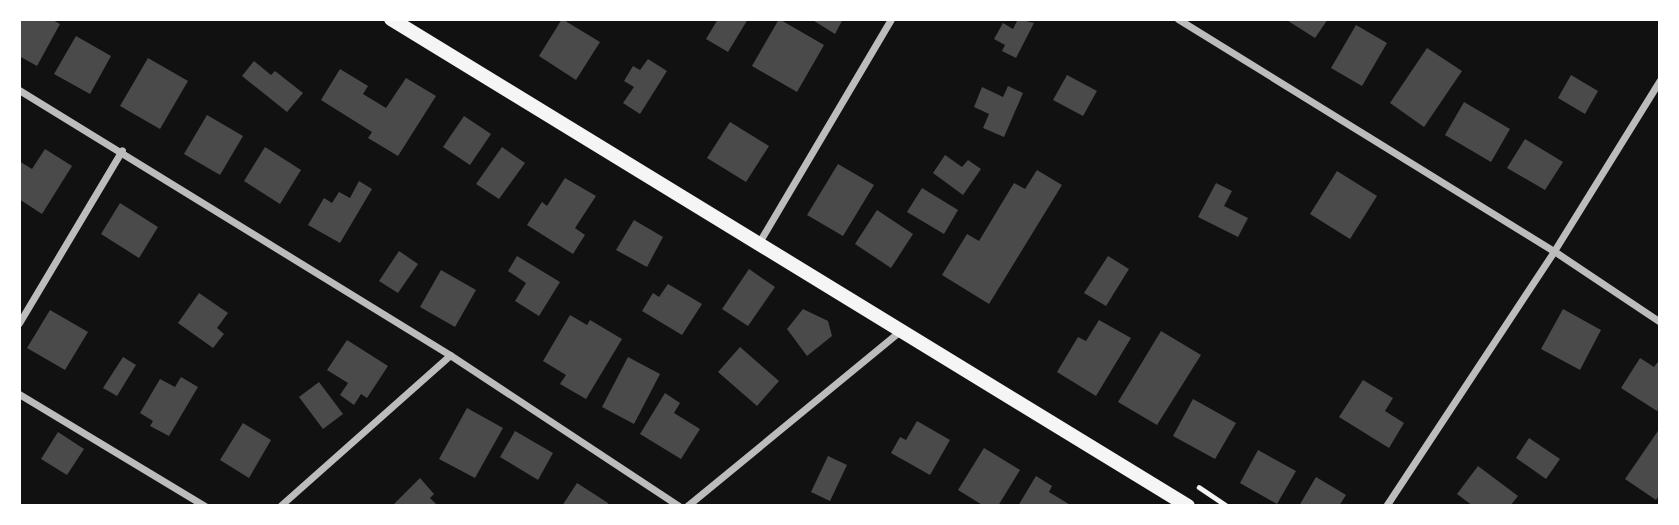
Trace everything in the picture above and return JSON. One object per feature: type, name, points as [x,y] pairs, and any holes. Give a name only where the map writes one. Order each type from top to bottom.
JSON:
[{"type":"main road","points":[[391,19],[1188,506]]},
{"type":"street","points":[[758,244],[891,19]]},
{"type":"street","points":[[1178,19],[1554,251],[1660,322]]},
{"type":"street","points":[[1386,506],[1554,251],[1660,80]]},
{"type":"street","points":[[19,90],[122,150],[450,355],[679,506]]},
{"type":"street","points":[[19,323],[122,150]]},
{"type":"street","points":[[687,506],[901,331]]},
{"type":"street","points":[[280,506],[450,355]]},
{"type":"street","points":[[19,394],[205,506]]},
{"type":"building","points":[[19,19],[51,19],[60,24],[37,66],[19,56]]},
{"type":"building","points":[[562,19],[600,42],[576,80],[539,56]]},
{"type":"building","points":[[718,19],[748,19],[728,52],[706,39]]},
{"type":"building","points":[[779,19],[824,45],[797,92],[752,66]]},
{"type":"building","points":[[811,19],[843,19],[835,34]]},
{"type":"building","points":[[1018,19],[1034,23],[1016,58],[1002,51],[1005,45],[994,39],[1003,23],[1013,29]]},
{"type":"building","points":[[1285,19],[1328,19],[1315,38]]},
{"type":"building","points":[[1356,25],[1387,43],[1362,86],[1331,68]]},
{"type":"building","points":[[76,36],[111,56],[90,94],[54,74]]},
{"type":"building","points":[[1427,48],[1462,71],[1424,127],[1390,103]]},
{"type":"building","points":[[148,58],[188,81],[160,129],[120,106]]},
{"type":"building","points":[[648,59],[667,71],[640,114],[623,103],[634,87],[624,81],[633,66],[640,70]]},
{"type":"building","points":[[254,61],[271,75],[275,71],[303,93],[287,112],[242,76]]},
{"type":"building","points":[[340,69],[368,86],[363,94],[386,108],[406,78],[436,96],[398,156],[368,138],[372,132],[321,100]]},
{"type":"building","points":[[1067,75],[1097,91],[1083,116],[1053,100]]},
{"type":"building","points":[[1571,75],[1598,91],[1585,114],[1558,98]]},
{"type":"building","points":[[1008,86],[1023,93],[1004,137],[983,128],[989,114],[974,107],[982,87],[1003,97]]},
{"type":"building","points":[[1464,102],[1510,129],[1491,162],[1445,135]]},
{"type":"building","points":[[207,115],[243,136],[220,175],[184,154]]},
{"type":"building","points":[[464,116],[491,134],[470,165],[443,147]]},
{"type":"building","points":[[730,122],[769,146],[746,182],[707,158]]},
{"type":"building","points":[[1525,139],[1563,162],[1545,190],[1507,168]]},
{"type":"building","points":[[265,147],[301,170],[280,204],[244,181]]},
{"type":"building","points":[[502,147],[525,163],[499,199],[476,184]]},
{"type":"building","points":[[45,149],[72,166],[42,214],[19,199],[19,161],[32,169]]},
{"type":"building","points":[[945,155],[962,167],[968,160],[981,169],[963,195],[933,173]]},
{"type":"building","points":[[838,164],[874,185],[843,236],[807,215]]},
{"type":"building","points":[[1037,170],[1062,185],[989,304],[942,275],[967,234],[979,241],[1014,183],[1025,189]]},
{"type":"building","points":[[1337,171],[1377,196],[1350,239],[1310,214]]},
{"type":"building","points":[[565,178],[596,196],[575,228],[585,235],[573,254],[527,225],[542,202],[547,206]]},
{"type":"building","points":[[359,181],[372,189],[340,243],[308,225],[324,198],[332,203],[339,192],[350,198]]},
{"type":"building","points":[[1216,183],[1232,191],[1224,206],[1248,218],[1238,237],[1198,217]]},
{"type":"building","points":[[922,188],[958,210],[944,234],[907,212]]},
{"type":"building","points":[[120,203],[158,227],[139,258],[101,234]]},
{"type":"building","points":[[877,210],[913,234],[891,268],[855,244]]},
{"type":"building","points":[[634,220],[663,237],[647,267],[616,250]]},
{"type":"building","points":[[399,251],[418,264],[398,293],[379,281]]},
{"type":"building","points":[[517,256],[560,282],[539,316],[515,301],[526,283],[508,271]]},
{"type":"building","points":[[1108,256],[1129,269],[1106,306],[1084,293]]},
{"type":"building","points":[[749,269],[775,287],[748,326],[722,309]]},
{"type":"building","points":[[441,270],[476,290],[455,327],[420,307]]},
{"type":"building","points":[[668,284],[702,304],[682,335],[642,311],[653,293],[659,297]]},
{"type":"building","points":[[199,293],[228,313],[217,328],[224,334],[213,348],[178,323]]},
{"type":"building","points":[[803,309],[828,321],[832,336],[807,356],[787,329]]},
{"type":"building","points":[[1563,309],[1601,330],[1580,370],[1541,349]]},
{"type":"building","points":[[50,310],[88,332],[65,370],[27,348]]},
{"type":"building","points":[[570,315],[587,325],[590,320],[622,339],[586,399],[560,384],[566,375],[543,361]]},
{"type":"building","points":[[1099,320],[1131,338],[1096,396],[1057,372],[1078,337],[1086,341]]},
{"type":"building","points":[[1161,331],[1201,355],[1157,425],[1118,402]]},
{"type":"building","points":[[347,340],[388,366],[367,398],[361,394],[354,405],[340,395],[348,383],[327,370]]},
{"type":"building","points":[[740,347],[779,381],[757,406],[718,372]]},
{"type":"building","points":[[123,357],[136,365],[117,396],[103,388]]},
{"type":"building","points":[[628,357],[660,374],[634,424],[602,407]]},
{"type":"building","points":[[1640,358],[1654,367],[1660,359],[1660,406],[1657,411],[1621,388]]},
{"type":"building","points":[[181,377],[198,387],[169,436],[150,426],[153,421],[140,413],[160,379],[175,387]]},
{"type":"building","points":[[1363,380],[1393,398],[1385,411],[1404,423],[1389,448],[1339,417]]},
{"type":"building","points":[[319,382],[343,414],[323,429],[299,397]]},
{"type":"building","points":[[665,393],[680,403],[674,413],[700,429],[681,459],[640,434]]},
{"type":"building","points":[[1193,399],[1236,423],[1215,459],[1173,436]]},
{"type":"building","points":[[467,408],[503,428],[475,478],[439,459]]},
{"type":"building","points":[[917,421],[950,440],[930,475],[891,453],[900,437],[906,440]]},
{"type":"building","points":[[243,423],[271,440],[249,478],[220,460]]},
{"type":"building","points":[[1660,428],[1660,494],[1656,500],[1625,479]]},
{"type":"building","points":[[515,431],[553,453],[538,480],[500,457]]},
{"type":"building","points":[[58,432],[84,449],[67,475],[41,459]]},
{"type":"building","points":[[1529,438],[1560,459],[1546,479],[1516,458]]},
{"type":"building","points":[[984,448],[1020,470],[998,506],[984,506],[958,490]]},
{"type":"building","points":[[1258,450],[1296,471],[1277,504],[1240,483]]},
{"type":"building","points":[[828,456],[847,465],[830,501],[811,492]]},
{"type":"building","points":[[1478,466],[1518,496],[1510,506],[1473,506],[1457,494]]},
{"type":"building","points":[[1036,476],[1052,486],[1049,492],[1072,506],[1018,506]]},
{"type":"building","points":[[1316,477],[1346,495],[1339,506],[1299,506]]},
{"type":"building","points":[[420,478],[434,494],[430,498],[436,504],[392,506]]},
{"type":"building","points":[[577,483],[608,503],[607,506],[562,506]]}]
